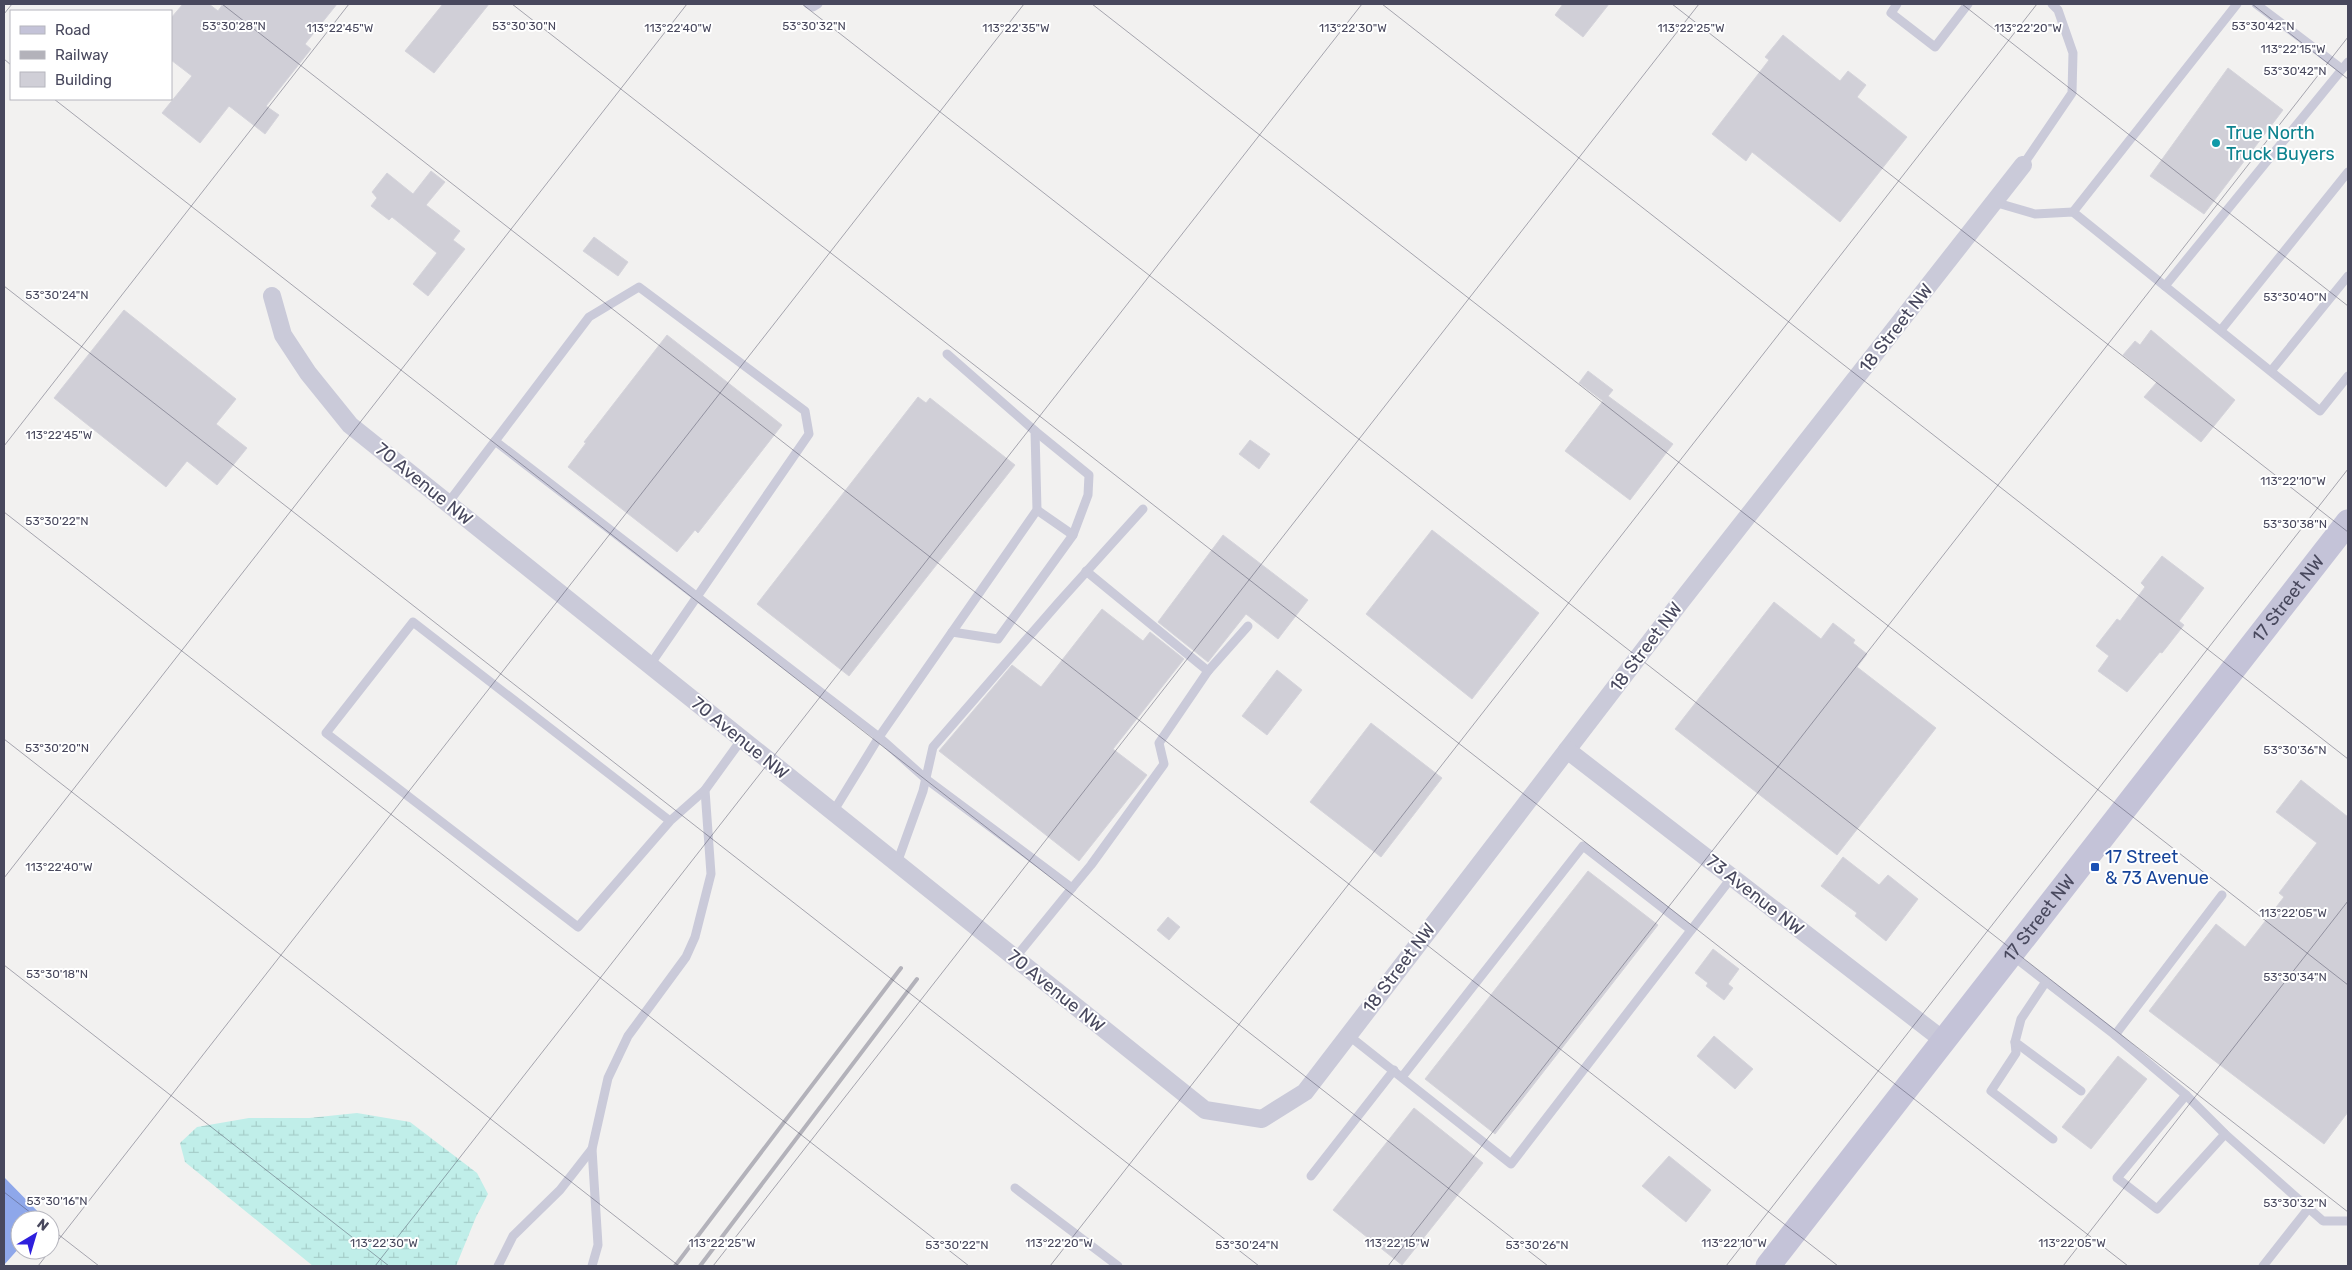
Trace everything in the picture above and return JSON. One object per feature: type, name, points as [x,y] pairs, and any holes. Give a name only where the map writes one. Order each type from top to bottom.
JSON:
[{"type":"main road","name":"17 Street NW","points":[[1768,1266],[2348,522]]},
{"type":"street","name":"18 Street NW","points":[[1262,1118],[1304,1092],[1566,750],[2023,165]]},
{"type":"street","name":"70 Avenue NW","points":[[272,296],[283,335],[308,373],[350,425],[1204,1110],[1262,1118]]},
{"type":"street","name":"73 Avenue NW","points":[[1566,750],[1943,1040]]},
{"type":"lane","points":[[808,4],[813,7],[818,4]]},
{"type":"lane","points":[[1898,4],[1892,12],[1935,47],[1968,4]]},
{"type":"lane","points":[[2023,165],[2072,92],[2073,52],[2058,10],[2052,4]]},
{"type":"lane","points":[[2073,212],[2237,4]]},
{"type":"lane","points":[[2165,286],[2345,65],[2256,4]]},
{"type":"lane","points":[[2221,330],[2348,172]]},
{"type":"lane","points":[[1994,202],[2035,214],[2073,212],[2320,411],[2348,376]]},
{"type":"lane","points":[[2270,371],[2348,276]]},
{"type":"lane","points":[[448,503],[589,317],[639,288],[805,411],[809,434],[650,665]]},
{"type":"lane","points":[[947,354],[1035,431],[1089,475],[1088,495],[1073,535],[998,638],[952,632]]},
{"type":"lane","points":[[833,812],[879,737],[1038,510],[1035,431]]},
{"type":"lane","points":[[495,441],[879,737],[926,780],[1072,888]]},
{"type":"lane","points":[[897,863],[926,780],[933,748],[1143,508]]},
{"type":"lane","points":[[1038,510],[1073,535]]},
{"type":"lane","points":[[1086,571],[1208,671]]},
{"type":"lane","points":[[670,821],[413,622],[326,733],[578,927],[670,821],[705,790],[742,739]]},
{"type":"lane","points":[[1016,958],[1091,866],[1164,764],[1159,743],[1208,671],[1248,626]]},
{"type":"lane","points":[[592,1266],[598,1245],[592,1149],[608,1078],[628,1036],[686,957],[695,938],[711,874],[705,790]]},
{"type":"lane","points":[[1402,1077],[1583,846],[1691,930]]},
{"type":"lane","points":[[1348,1035],[1511,1164],[1732,878]]},
{"type":"lane","points":[[2115,1036],[2222,895]]},
{"type":"lane","points":[[2011,954],[2186,1095],[2225,1134],[2323,1222],[2348,1221]]},
{"type":"lane","points":[[2045,983],[2021,1019],[2015,1042],[2016,1053],[1991,1091],[2053,1139]]},
{"type":"lane","points":[[2015,1042],[2081,1091]]},
{"type":"lane","points":[[1311,1176],[1394,1070]]},
{"type":"lane","points":[[2186,1095],[2117,1178],[2156,1209],[2225,1134]]},
{"type":"lane","points":[[498,1266],[513,1236],[560,1190],[592,1149]]},
{"type":"lane","points":[[1016,1188],[1118,1266]]},
{"type":"lane","points":[[2263,1266],[2308,1209]]},
{"type":"green space","points":[[357,1113],[410,1122],[477,1173],[488,1194],[476,1217],[456,1266],[313,1266],[185,1162],[180,1143],[197,1127],[249,1118],[309,1118]]},
{"type":"water","points":[[4,1177],[36,1210],[10,1210],[10,1258],[4,1265]]},
{"type":"building","points":[[183,4],[209,4],[218,11],[223,4],[337,4],[305,44],[311,49],[266,106],[279,115],[265,134],[229,106],[200,143],[162,113],[192,76],[172,61],[172,17]]},
{"type":"building","points":[[443,4],[489,4],[434,73],[405,51]]},
{"type":"building","points":[[1563,4],[1609,4],[1583,37],[1555,15]]},
{"type":"building","points":[[1783,35],[1840,81],[1848,71],[1866,85],[1857,97],[1907,137],[1840,222],[1752,152],[1746,161],[1712,134],[1769,60],[1765,57]]},
{"type":"building","name":"True North Truck Buyers","points":[[2228,68],[2283,110],[2204,214],[2150,176]]},
{"type":"building","points":[[431,171],[445,182],[426,205],[460,231],[453,240],[465,249],[428,296],[413,284],[437,253],[392,217],[389,220],[371,206],[377,198],[372,192],[387,173],[413,194]]},
{"type":"building","points":[[594,237],[628,262],[618,276],[583,251]]},
{"type":"building","points":[[124,310],[236,399],[216,424],[247,448],[217,485],[187,461],[166,487],[54,398]]},
{"type":"building","points":[[2151,330],[2235,400],[2201,442],[2144,397],[2157,382],[2123,355],[2135,341],[2140,345]]},
{"type":"building","points":[[667,335],[782,425],[698,533],[695,530],[677,552],[568,467],[586,443],[584,442]]},
{"type":"building","points":[[1588,371],[1613,390],[1608,396],[1673,444],[1630,500],[1565,451],[1603,401],[1579,383]]},
{"type":"building","points":[[918,397],[926,403],[930,398],[1015,465],[849,676],[757,604]]},
{"type":"building","points":[[1250,440],[1270,454],[1259,469],[1239,454]]},
{"type":"building","points":[[1432,530],[1539,613],[1472,699],[1366,614]]},
{"type":"building","points":[[1223,535],[1308,600],[1278,639],[1246,614],[1208,662],[1158,622]]},
{"type":"building","points":[[2162,556],[2204,588],[2179,621],[2184,625],[2127,692],[2098,671],[2109,656],[2096,646],[2117,619],[2120,621],[2145,587],[2141,583]]},
{"type":"building","points":[[1774,602],[1821,639],[1833,623],[1855,640],[1853,643],[1867,654],[1857,667],[1936,728],[1837,855],[1675,729]]},
{"type":"building","points":[[1102,609],[1143,641],[1150,632],[1184,659],[1113,749],[1147,775],[1079,861],[939,751],[1012,665],[1041,687]]},
{"type":"building","points":[[1277,670],[1302,690],[1267,735],[1242,716]]},
{"type":"building","points":[[1371,723],[1442,778],[1381,857],[1310,802]]},
{"type":"building","points":[[2301,780],[2348,817],[2348,1112],[2324,1144],[2149,1011],[2216,924],[2245,947],[2284,897],[2279,893],[2317,843],[2276,812]]},
{"type":"building","points":[[1843,857],[1879,885],[1888,875],[1918,899],[1886,941],[1855,916],[1857,913],[1821,886]]},
{"type":"building","points":[[1588,871],[1658,925],[1495,1134],[1425,1079]]},
{"type":"building","points":[[1168,917],[1180,927],[1169,940],[1157,930]]},
{"type":"building","points":[[1713,949],[1739,969],[1728,984],[1733,988],[1724,1000],[1706,986],[1708,983],[1695,973]]},
{"type":"building","points":[[1714,1036],[1753,1069],[1735,1089],[1697,1056]]},
{"type":"building","points":[[2118,1056],[2147,1079],[2091,1149],[2062,1127]]},
{"type":"building","points":[[1414,1108],[1483,1163],[1402,1265],[1333,1210]]},
{"type":"building","points":[[1669,1156],[1711,1190],[1686,1222],[1642,1186]]},
{"type":"railway","points":[[675,1266],[901,968]]},
{"type":"railway","points":[[700,1266],[917,979]]},
{"type":"place","name":"True North Truck Buyers","points":[[2216,143]]},
{"type":"place","name":"17 Street & 73 Avenue","points":[[2095,867]]}]
